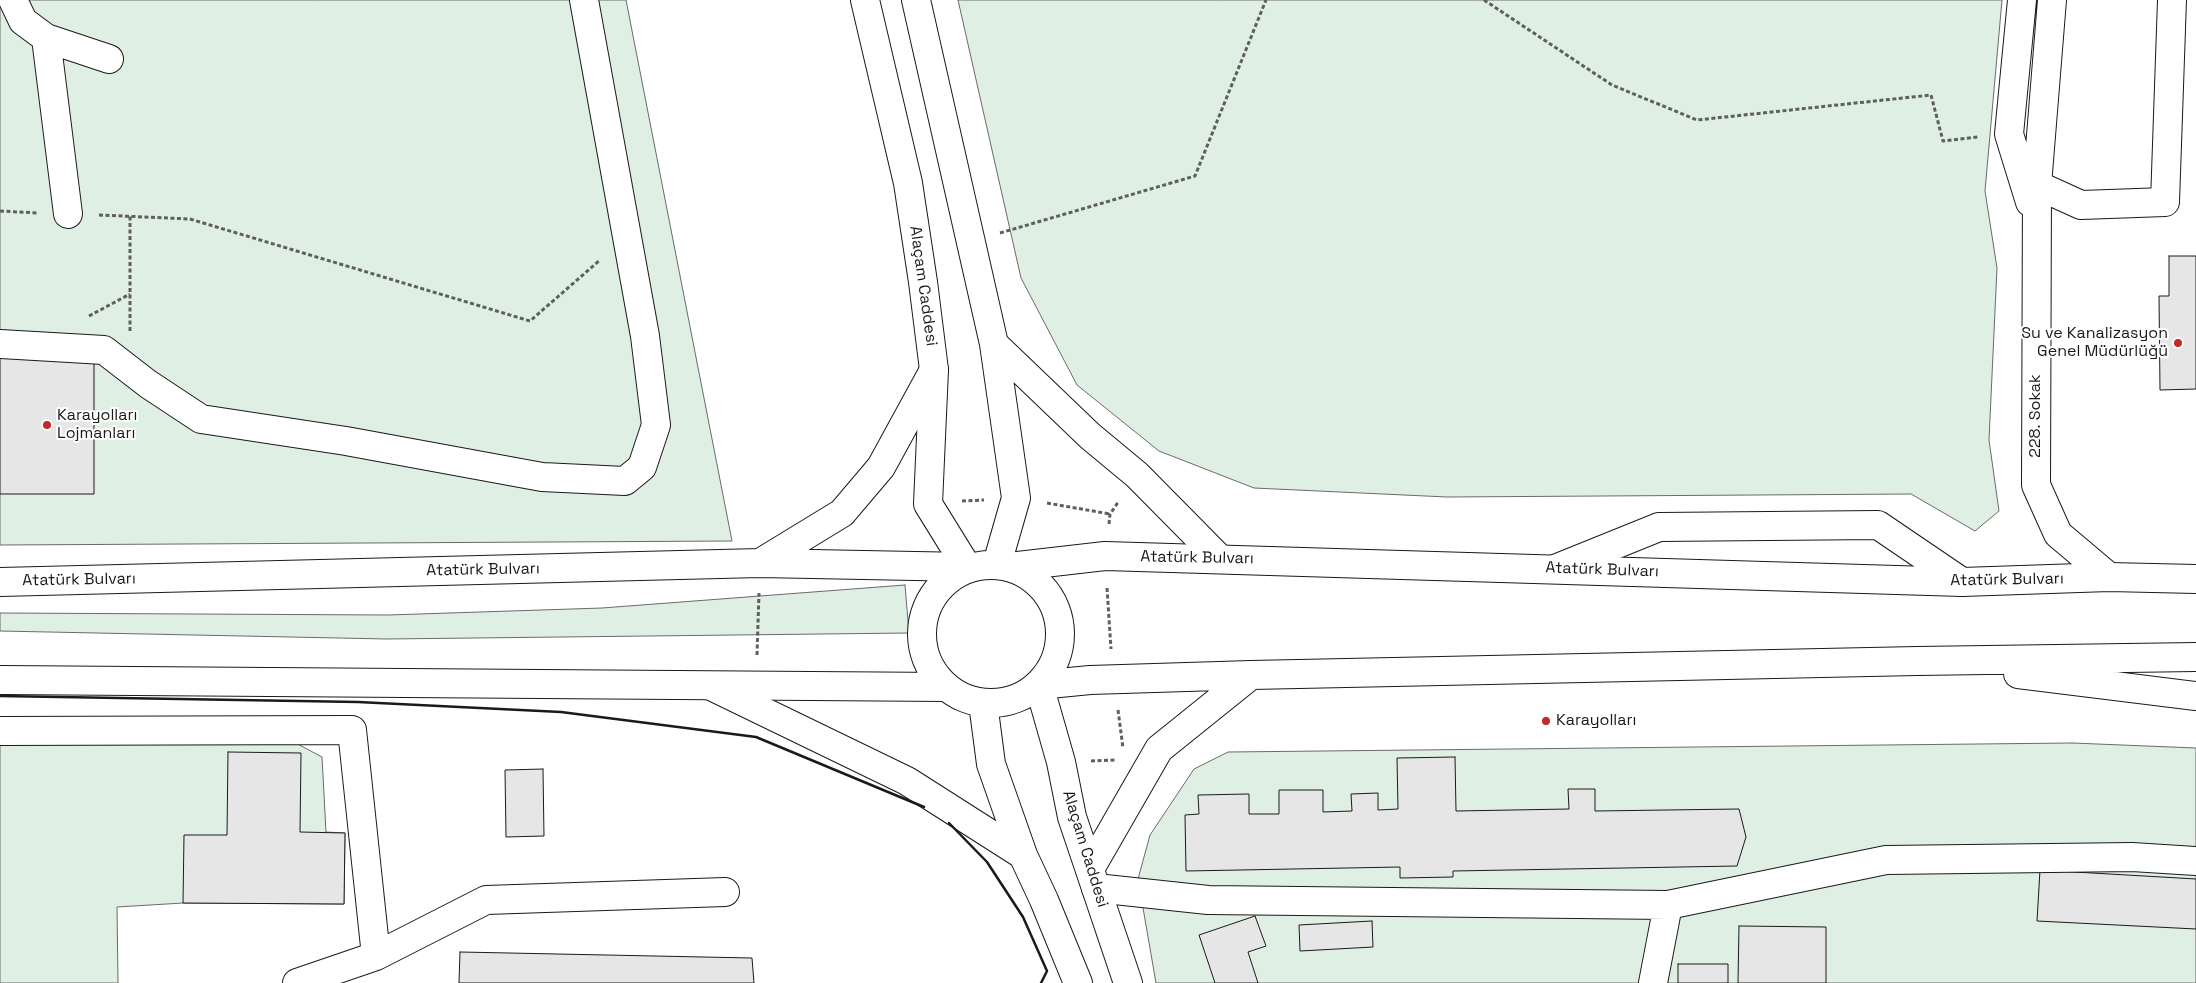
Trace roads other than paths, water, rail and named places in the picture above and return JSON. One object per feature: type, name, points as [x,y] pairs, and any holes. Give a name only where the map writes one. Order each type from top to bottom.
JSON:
[{"type":"main road","points":[[13,0],[24,22],[46,38],[109,59]]},
{"type":"main road","points":[[0,344],[104,350],[148,384],[201,418],[346,441],[542,477],[625,481],[642,467],[656,425],[644,336],[584,0]]},
{"type":"main road","name":"Alaçam Caddesi","points":[[865,0],[908,182],[924,282],[934,370],[928,504],[967,567]]},
{"type":"main road","points":[[916,0],[994,344],[1016,498],[1003,565]]},
{"type":"main road","name":"228. Sokak","points":[[2022,0],[2009,134],[2038,225]]},
{"type":"main road","name":"228. Sokak","points":[[2052,0],[2036,185],[2038,225],[2036,485],[2058,534],[2109,577]]},
{"type":"main road","points":[[2036,185],[2081,205],[2165,202],[2172,0]]},
{"type":"main road","points":[[46,38],[68,214]]},
{"type":"main road","points":[[994,344],[1090,436],[1137,475],[1219,558]]},
{"type":"main road","points":[[760,563],[842,513],[881,467],[934,370]]},
{"type":"main road","points":[[1555,569],[1659,527],[1878,525],[1962,582]]},
{"type":"main road","name":"Atatürk Bulvarı","points":[[1003,565],[1105,556],[1962,582],[2109,577],[2196,578]]},
{"type":"main road","name":"Atatürk Bulvarı","points":[[0,582],[760,563],[967,567]]},
{"type":"main road","points":[[1003,565],[1028,576],[1044,589],[1055,607],[1060,628],[1059,648],[1052,668],[1039,685],[1022,696],[1003,702],[983,703],[963,698],[946,687],[933,672],[924,653],[922,633],[926,612],[935,594],[950,579],[967,567],[1003,565]]},
{"type":"main road","points":[[1039,685],[1251,675],[2196,657]]},
{"type":"main road","points":[[1917,661],[2196,696]]},
{"type":"main road","points":[[1251,675],[1159,749],[1145,772],[1093,878],[1208,900],[1668,905],[1886,860],[2132,857],[2196,861]]},
{"type":"main road","points":[[0,680],[713,687],[946,687]]},
{"type":"main road","name":"Alaçam Caddesi","points":[[1039,685],[1061,762],[1072,817],[1128,983]]},
{"type":"main road","points":[[713,687],[907,781],[1023,855]]},
{"type":"main road","points":[[983,703],[991,764],[1023,855],[1044,900],[1078,983]]},
{"type":"main road","points":[[0,731],[352,730],[376,956]]},
{"type":"main road","points":[[297,983],[376,956],[486,900],[725,892]]},
{"type":"main road","points":[[1653,983],[1668,905]]},
{"type":"place","name":"Su ve Kanalizasyon Genel Müdürlüğü","points":[[2178,343]]},
{"type":"place","name":"Karayolları Lojmanları","points":[[47,425]]},
{"type":"place","name":"Karayolları","points":[[1546,721]]}]
